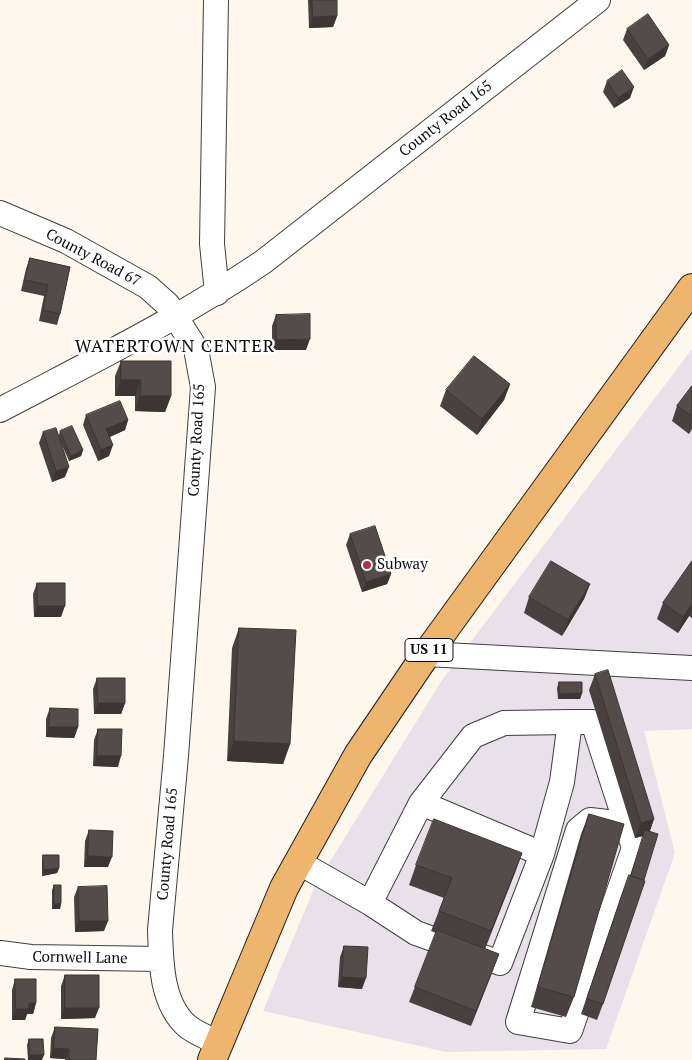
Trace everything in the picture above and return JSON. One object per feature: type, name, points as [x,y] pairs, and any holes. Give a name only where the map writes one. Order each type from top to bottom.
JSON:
[{"type":"main road","name":"US 11","points":[[215,1052],[284,888],[358,755],[426,654],[692,288]]},
{"type":"street","points":[[216,0],[212,244],[217,293]]},
{"type":"street","name":"County Road 165","points":[[215,1052],[187,1025],[174,1008],[162,976],[161,959],[160,930],[176,756],[203,386],[196,349],[176,317],[217,293],[270,256],[598,0]]},
{"type":"street","name":"County Road 67","points":[[0,213],[66,241],[148,288],[168,305],[176,317]]},
{"type":"street","points":[[0,410],[176,317]]},
{"type":"street","points":[[426,654],[692,668]]},
{"type":"street","points":[[298,862],[370,903],[416,933],[500,963],[542,854],[562,782],[570,722]]},
{"type":"street","points":[[370,903],[418,809],[473,736],[504,723],[593,722],[634,848],[570,1031],[518,1022],[578,830],[590,820],[625,824]]},
{"type":"street","points":[[418,809],[467,839],[498,852],[518,846]]},
{"type":"street","points":[[418,809],[542,854]]},
{"type":"street","name":"Cornwell Lane","points":[[0,953],[31,957],[161,959]]},
{"type":"shaded area","points":[[692,349],[692,729],[644,731],[675,853],[606,1049],[446,1052],[263,1011],[315,886],[442,680]]},
{"type":"building","points":[[312,0],[337,0],[337,16],[313,17]]},
{"type":"building","points":[[648,14],[669,45],[648,59],[627,29]]},
{"type":"building","points":[[622,70],[634,87],[618,98],[607,81]]},
{"type":"building","points":[[30,258],[70,267],[60,314],[43,310],[48,285],[25,280]]},
{"type":"building","points":[[310,314],[310,339],[276,340],[276,315]]},
{"type":"building","points":[[474,356],[510,384],[482,419],[446,390]]},
{"type":"building","points":[[121,361],[171,361],[171,396],[140,396],[141,380],[121,380]]},
{"type":"building","points":[[692,386],[692,416],[677,406]]},
{"type":"building","points":[[120,401],[128,420],[106,429],[113,445],[101,450],[86,415]]},
{"type":"building","points":[[72,426],[83,450],[71,456],[60,431]]},
{"type":"building","points":[[56,428],[69,467],[56,471],[43,432]]},
{"type":"building","points":[[375,526],[391,574],[366,582],[350,534]]},
{"type":"building","points":[[551,561],[590,584],[568,620],[529,597]]},
{"type":"building","points":[[692,561],[692,604],[683,617],[663,603]]},
{"type":"building","points":[[37,583],[65,583],[65,606],[38,606]]},
{"type":"building","points":[[239,628],[296,630],[290,744],[234,741]]},
{"type":"building","points":[[608,670],[654,819],[641,823],[595,674]]},
{"type":"building","points":[[97,678],[125,678],[125,703],[98,703]]},
{"type":"building","points":[[559,682],[582,682],[582,693],[560,694]]},
{"type":"building","points":[[50,708],[78,709],[78,727],[49,727]]},
{"type":"building","points":[[98,729],[122,729],[121,756],[97,756]]},
{"type":"building","points":[[589,814],[624,824],[574,997],[538,987]]},
{"type":"building","points":[[434,819],[522,853],[491,931],[439,911],[452,878],[416,865]]},
{"type":"building","points":[[89,830],[113,831],[112,857],[88,856]]},
{"type":"building","points":[[645,830],[658,834],[644,880],[631,876]]},
{"type":"building","points":[[43,855],[59,855],[59,868],[44,870]]},
{"type":"building","points":[[629,875],[645,881],[603,1004],[587,999]]},
{"type":"building","points":[[54,885],[61,885],[61,903],[54,904]]},
{"type":"building","points":[[107,886],[108,921],[79,921],[78,887]]},
{"type":"building","points":[[437,930],[499,954],[476,1011],[415,987]]},
{"type":"building","points":[[344,946],[368,947],[366,978],[342,977]]},
{"type":"building","points":[[65,975],[99,975],[99,1008],[65,1008]]},
{"type":"building","points":[[15,979],[36,979],[36,1003],[29,1003],[29,1009],[16,1009]]},
{"type":"building","points":[[55,1027],[98,1029],[96,1060],[69,1060],[69,1049],[54,1048]]},
{"type":"building","points":[[29,1039],[43,1039],[44,1055],[30,1055]]},
{"type":"building","points":[[5,1058],[25,1059],[25,1060],[5,1060]]},
{"type":"place","name":"Subway","points":[[367,565]]},
{"type":"district","name":"WATERTOWN CENTER","points":[[175,347]]}]
